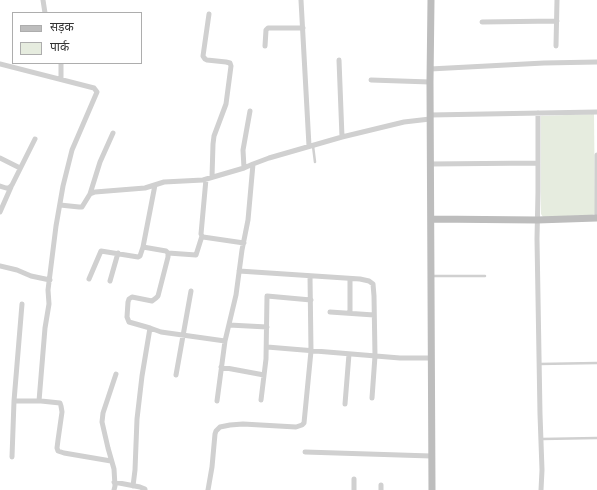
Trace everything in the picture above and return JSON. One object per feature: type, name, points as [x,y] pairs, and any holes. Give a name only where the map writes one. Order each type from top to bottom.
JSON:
[{"type":"street","points":[[43,0],[45,12]]},
{"type":"street","points":[[301,0],[311,146]]},
{"type":"street","points":[[431,0],[430,164],[432,490]]},
{"type":"street","points":[[556,46],[557,0]]},
{"type":"street","points":[[209,14],[203,56],[207,60],[230,63],[231,66],[226,104],[214,136],[212,177]]},
{"type":"street","points":[[482,22],[556,21]]},
{"type":"street","points":[[265,46],[266,30],[268,28],[303,28]]},
{"type":"street","points":[[339,60],[342,137]]},
{"type":"street","points":[[430,69],[544,63],[597,62]]},
{"type":"street","points":[[0,64],[94,88],[97,92],[72,150],[63,186],[56,226],[48,290],[49,304],[45,328],[39,401]]},
{"type":"street","points":[[61,64],[61,79]]},
{"type":"street","points":[[371,80],[430,82]]},
{"type":"street","points":[[244,168],[243,150],[250,111]]},
{"type":"street","points":[[90,194],[95,192],[145,188],[164,182],[206,179],[244,168],[269,158],[342,137],[430,117],[597,112]]},
{"type":"street","points":[[538,113],[537,239],[541,490]]},
{"type":"street","points":[[60,205],[82,207],[90,194],[100,162],[113,132]]},
{"type":"street","points":[[0,212],[20,168],[35,140]]},
{"type":"street","points":[[431,219],[538,220],[597,218],[597,155]]},
{"type":"street","points":[[0,158],[20,168]]},
{"type":"street","points":[[430,164],[538,163]]},
{"type":"street","points":[[217,401],[225,340],[236,294],[248,220],[253,164]]},
{"type":"street","points":[[143,247],[166,251],[168,253],[196,254],[202,236],[206,179]]},
{"type":"street","points":[[89,279],[101,251],[138,257],[140,256],[155,185]]},
{"type":"street","points":[[0,186],[6,188],[11,187]]},
{"type":"street","points":[[202,236],[244,243]]},
{"type":"street","points":[[110,281],[118,253]]},
{"type":"street","points":[[168,253],[158,296],[152,301],[132,298],[129,299],[127,317],[129,322],[161,332],[225,340]]},
{"type":"street","points":[[0,266],[17,270],[31,276],[50,280]]},
{"type":"street","points":[[240,271],[350,279],[369,281],[373,284],[375,356],[372,398]]},
{"type":"street","points":[[208,490],[215,434],[220,427],[243,424],[296,427],[302,426],[304,423],[311,351],[310,276]]},
{"type":"street","points":[[350,279],[350,313]]},
{"type":"street","points":[[176,375],[191,291]]},
{"type":"street","points":[[261,400],[266,359],[268,296],[310,300]]},
{"type":"street","points":[[12,456],[14,401],[22,304]]},
{"type":"street","points":[[330,312],[374,315]]},
{"type":"street","points":[[229,325],[267,327]]},
{"type":"street","points":[[133,486],[136,470],[137,420],[150,328]]},
{"type":"street","points":[[266,347],[400,358],[431,358]]},
{"type":"street","points":[[345,404],[349,354]]},
{"type":"street","points":[[221,367],[264,375]]},
{"type":"street","points":[[114,490],[114,469],[102,422],[103,413],[116,374]]},
{"type":"street","points":[[14,401],[58,402],[61,406],[62,412],[57,448],[58,451],[111,461]]},
{"type":"street","points":[[304,452],[431,456]]},
{"type":"street","points":[[354,479],[354,490]]},
{"type":"street","points":[[114,482],[140,487],[145,490]]},
{"type":"lane","points":[[311,146],[315,162]]},
{"type":"lane","points":[[431,276],[485,276]]},
{"type":"lane","points":[[539,364],[597,363]]},
{"type":"lane","points":[[540,439],[597,438]]},
{"type":"green space","points":[[594,114],[595,214],[543,217],[541,214],[541,116]]}]
